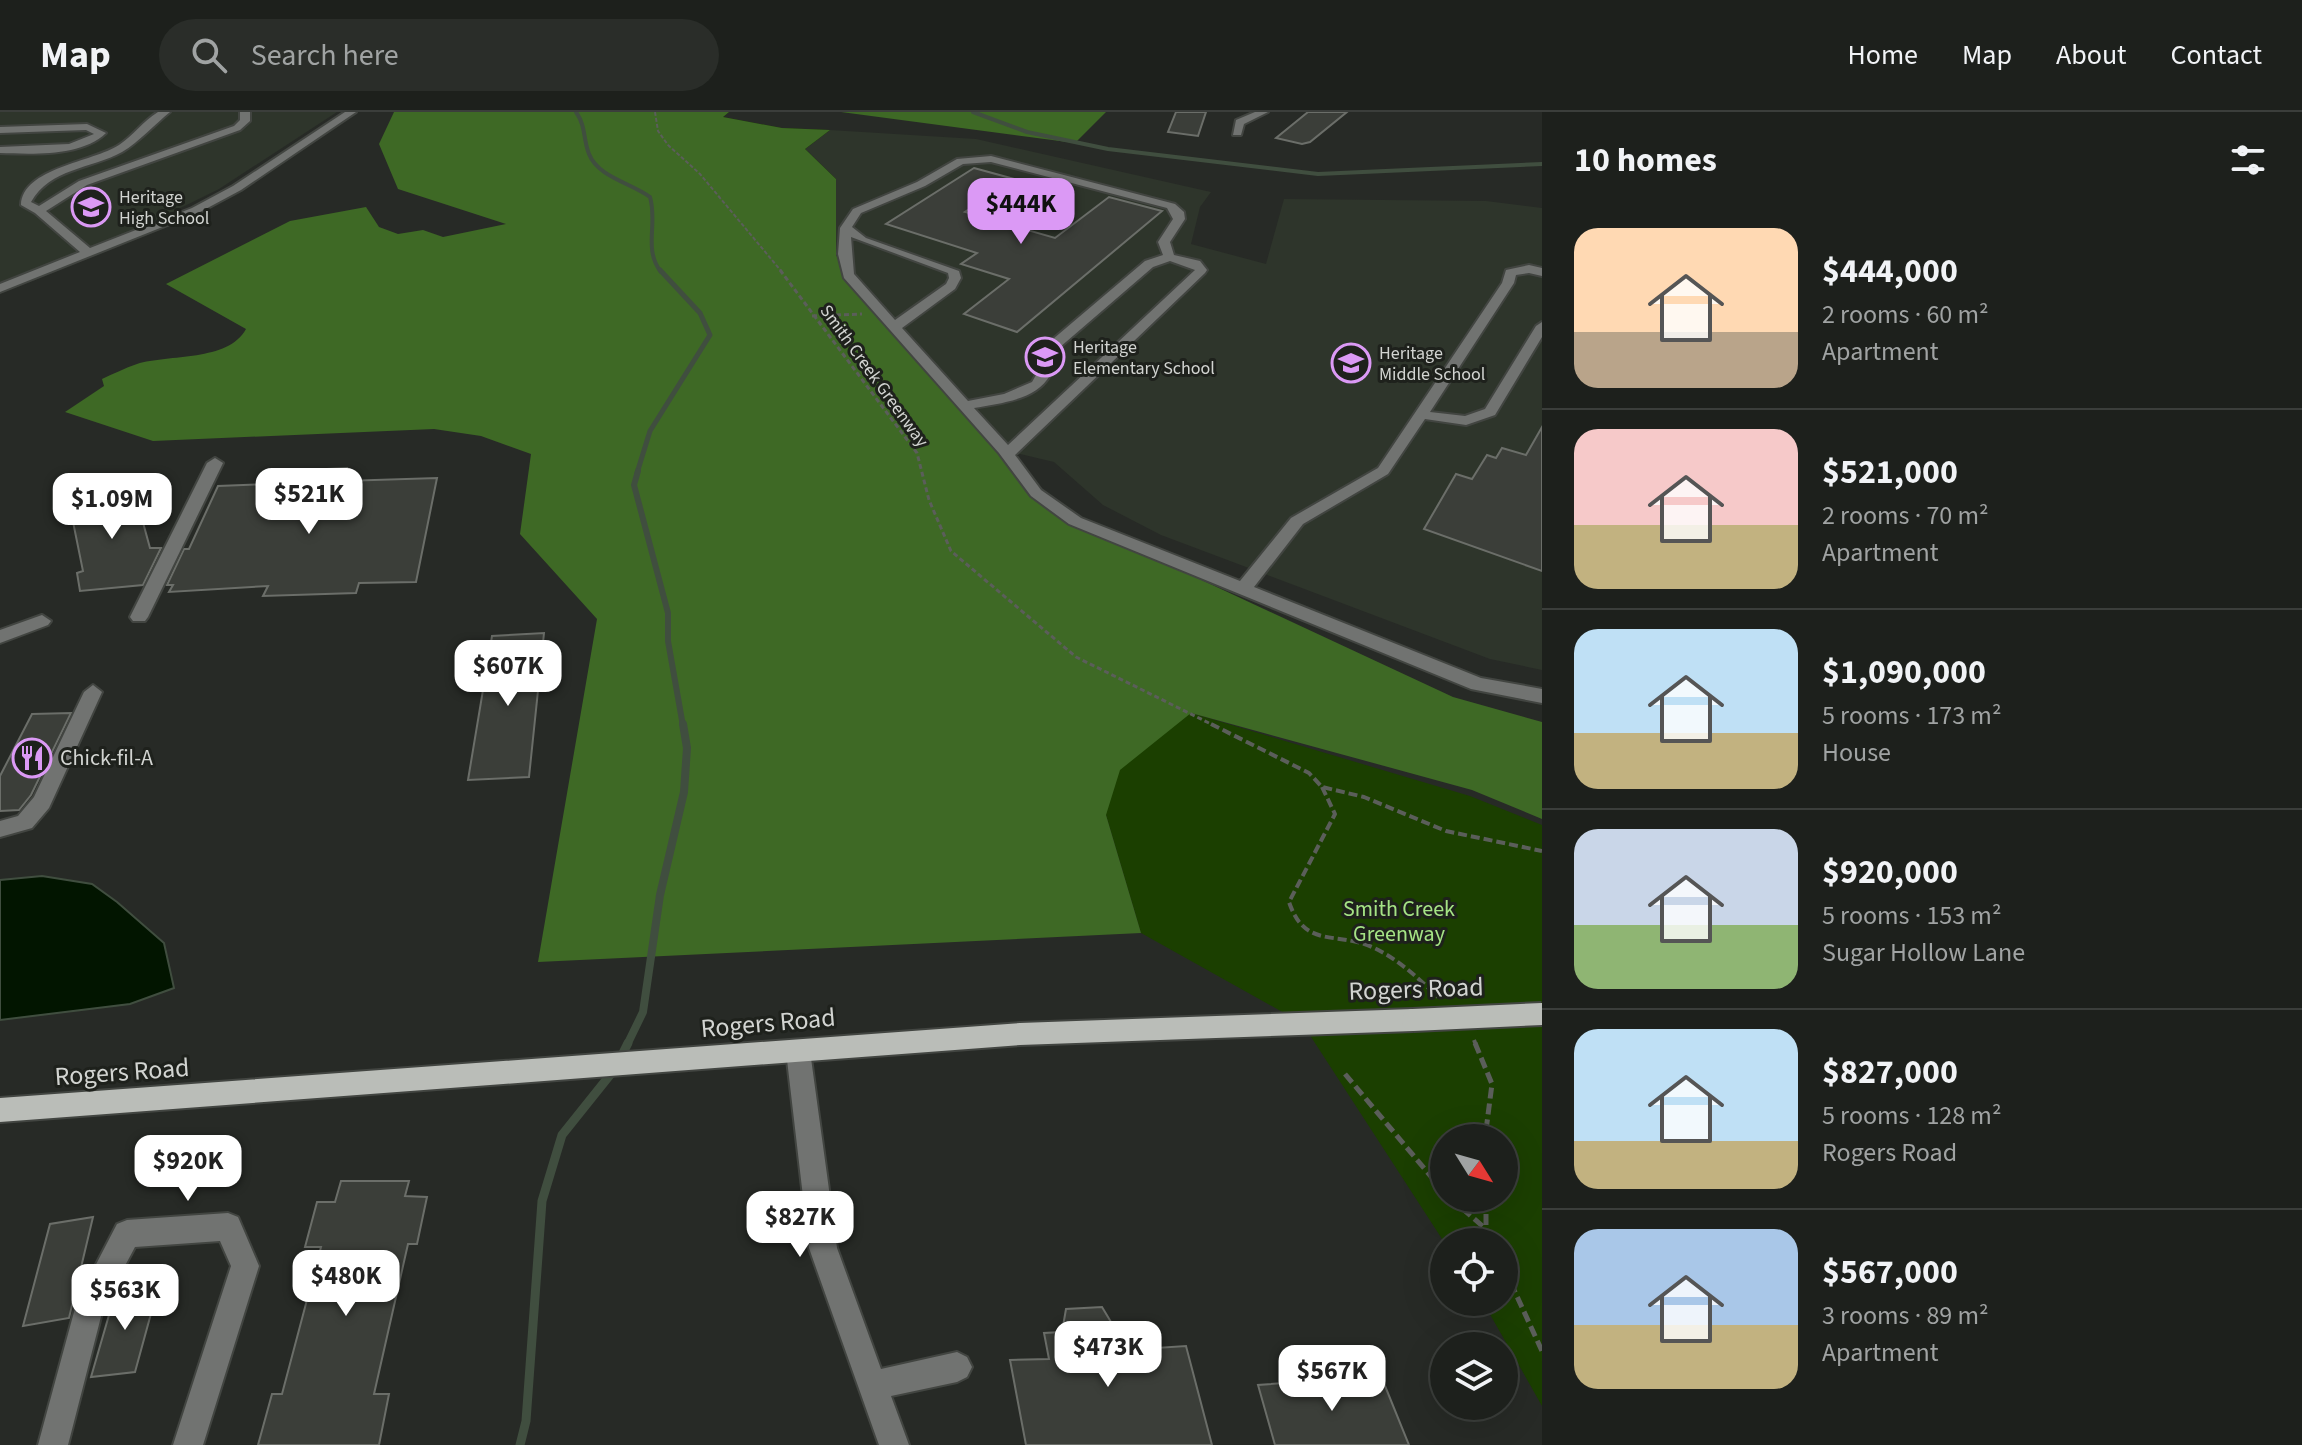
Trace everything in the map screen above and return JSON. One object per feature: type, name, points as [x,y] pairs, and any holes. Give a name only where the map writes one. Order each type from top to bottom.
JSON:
[{"type":"main road","name":"Rogers Road","points":[[0,1110],[1020,1034],[1542,1014]]},
{"type":"street","points":[[90,254],[62,234],[40,210],[25,203],[38,184],[116,151],[138,134],[151,118],[165,112]]},
{"type":"street","points":[[40,210],[83,183],[237,128],[245,121],[245,112]]},
{"type":"street","points":[[0,288],[196,210],[237,188],[351,112]]},
{"type":"street","points":[[1237,133],[1239,122],[1263,112]]},
{"type":"street","points":[[0,130],[87,127],[101,133],[87,142],[69,146],[0,150]]},
{"type":"street","points":[[1169,257],[1164,242],[1179,219],[1178,212],[1171,206],[991,159],[961,161],[921,184],[878,199],[857,211],[846,228],[844,254],[848,275],[893,328],[964,406],[1036,493],[1075,521],[1478,684],[1542,696]]},
{"type":"street","points":[[846,228],[862,240],[953,271],[951,286],[893,328]]},
{"type":"street","points":[[964,406],[1008,397],[1038,385],[1043,375],[1038,359],[1149,264],[1169,257],[1196,264],[1201,270],[1006,455]]},
{"type":"street","points":[[1243,589],[1297,521],[1383,471],[1424,415],[1429,401],[1508,283],[1510,273],[1529,269],[1542,272]]},
{"type":"street","points":[[1424,415],[1466,421],[1490,412],[1542,326]]},
{"type":"street","points":[[139,617],[215,463]]},
{"type":"street","points":[[0,637],[42,621]]},
{"type":"street","points":[[2,829],[25,822],[42,802],[93,692]]},
{"type":"street","points":[[798,1051],[823,1248],[894,1445]]},
{"type":"street","points":[[53,1445],[91,1301],[127,1234],[228,1227],[245,1266],[188,1445]]},
{"type":"street","points":[[872,1386],[957,1367]]},
{"type":"path","name":"Smith Creek Greenway","points":[[655,112],[658,131],[668,145],[700,174],[784,275],[917,453],[929,500],[951,551],[1076,657],[1309,773],[1322,787],[1335,814],[1289,902],[1294,920],[1310,933],[1335,941],[1359,942],[1392,958]]},
{"type":"path","points":[[812,316],[881,313]]},
{"type":"path","name":"Smith Creek Greenway","points":[[1322,787],[1346,788],[1432,827],[1542,851]]},
{"type":"path","points":[[1345,1074],[1430,1175]]},
{"type":"path","points":[[1487,1124],[1492,1084]]},
{"type":"path","points":[[1466,1212],[1485,1228]]},
{"type":"path","points":[[1518,1299],[1542,1351]]},
{"type":"shaded area","name":"Heritage High School","points":[[0,112],[337,112],[219,189],[144,226],[0,282]]},
{"type":"shaded area","name":"Heritage Middle School","points":[[830,130],[976,139],[1211,192],[1200,207],[1191,244],[1266,264],[1284,199],[1486,201],[1542,208],[1542,670],[1490,659],[1161,535],[1103,505],[1054,462],[1004,450],[836,255],[836,179],[805,149]]},
{"type":"shaded area","points":[[42,876],[92,884],[117,902],[164,943],[174,988],[130,1004],[0,1020],[0,880]]},
{"type":"green space","points":[[394,112],[729,112],[723,117],[782,128],[830,130],[805,149],[836,179],[836,255],[848,275],[1036,493],[1075,521],[1453,697],[1542,722],[1542,819],[1472,790],[1191,713],[1120,770],[1106,815],[1141,933],[538,962],[597,619],[520,534],[531,454],[481,436],[434,429],[153,441],[65,412],[104,386],[102,379],[124,369],[150,361],[212,352],[237,340],[246,329],[166,284],[290,221],[366,207],[379,227],[398,234],[423,230],[443,237],[506,224],[398,189],[379,144]]},
{"type":"green space","name":"Smith Creek Greenway","points":[[557,112],[729,112],[723,117],[782,128],[830,130],[805,149],[836,179],[836,255],[848,275],[1191,713],[1470,796],[1542,825],[1542,1406],[1518,1364],[1518,1332],[1500,1332],[1491,1316],[1518,1316],[1518,1228],[1435,1228],[1302,1023],[1141,933],[1106,815]]},
{"type":"green space","points":[[841,112],[1106,112],[1075,143]]},
{"type":"building","points":[[1176,112],[1206,112],[1198,136],[1168,132]]},
{"type":"building","points":[[1308,112],[1347,112],[1310,142],[1302,144],[1276,138]]},
{"type":"building","points":[[974,168],[1014,179],[965,212],[1055,238],[1109,197],[1162,211],[1017,332],[964,314],[1009,279],[961,264],[977,253],[886,224]]},
{"type":"building","points":[[1542,427],[1542,571],[1424,529],[1456,474],[1472,479],[1487,455],[1496,458],[1502,448],[1526,455]]},
{"type":"building","points":[[347,468],[343,481],[437,478],[416,582],[359,583],[356,593],[263,596],[268,586],[169,592],[173,585],[167,585],[184,549],[189,549],[218,486],[300,483],[305,470]]},
{"type":"building","points":[[133,486],[150,548],[161,548],[143,585],[80,591],[77,573],[83,571],[69,502]]},
{"type":"building","points":[[544,633],[529,777],[468,780],[492,636]]},
{"type":"building","name":"Chick-fil-A","points":[[71,713],[31,795],[19,810],[0,811],[0,776],[32,714]]},
{"type":"building","points":[[341,1181],[409,1181],[405,1196],[427,1197],[417,1244],[408,1244],[374,1394],[389,1394],[379,1445],[258,1445],[272,1394],[282,1394],[321,1247],[305,1247],[317,1202],[335,1202]]},
{"type":"building","points":[[93,1217],[69,1318],[23,1326],[50,1224]]},
{"type":"building","points":[[158,1288],[135,1372],[91,1377],[116,1291]]},
{"type":"building","points":[[1102,1307],[1114,1327],[1135,1326],[1141,1349],[1186,1346],[1212,1445],[1026,1445],[1010,1360],[1049,1359],[1044,1333],[1062,1332],[1066,1309]]},
{"type":"building","points":[[1381,1376],[1409,1445],[1275,1445],[1258,1385]]},
{"type":"waterway","points":[[576,112],[593,162],[607,174],[650,197],[653,254],[661,272]]},
{"type":"waterway","points":[[973,112],[1027,132],[1108,149],[1318,174],[1542,164]]},
{"type":"waterway","points":[[637,473],[650,431],[710,335],[700,313],[660,270]]},
{"type":"waterway","points":[[638,471],[634,485],[668,613],[668,641],[683,726]]},
{"type":"waterway","points":[[627,1045],[643,1012],[660,895],[684,792],[687,748],[683,724]]},
{"type":"waterway","points":[[620,1059],[627,1045]]},
{"type":"waterway","points":[[520,1445],[526,1421],[542,1201],[562,1135],[614,1070]]},
{"type":"place","name":"Heritage High School","points":[[91,207]]},
{"type":"place","name":"Heritage Elementary School","points":[[1045,357]]},
{"type":"place","name":"Heritage Middle School","points":[[1351,363]]},
{"type":"place","name":"Chick-fil-A","points":[[32,758]]}]
